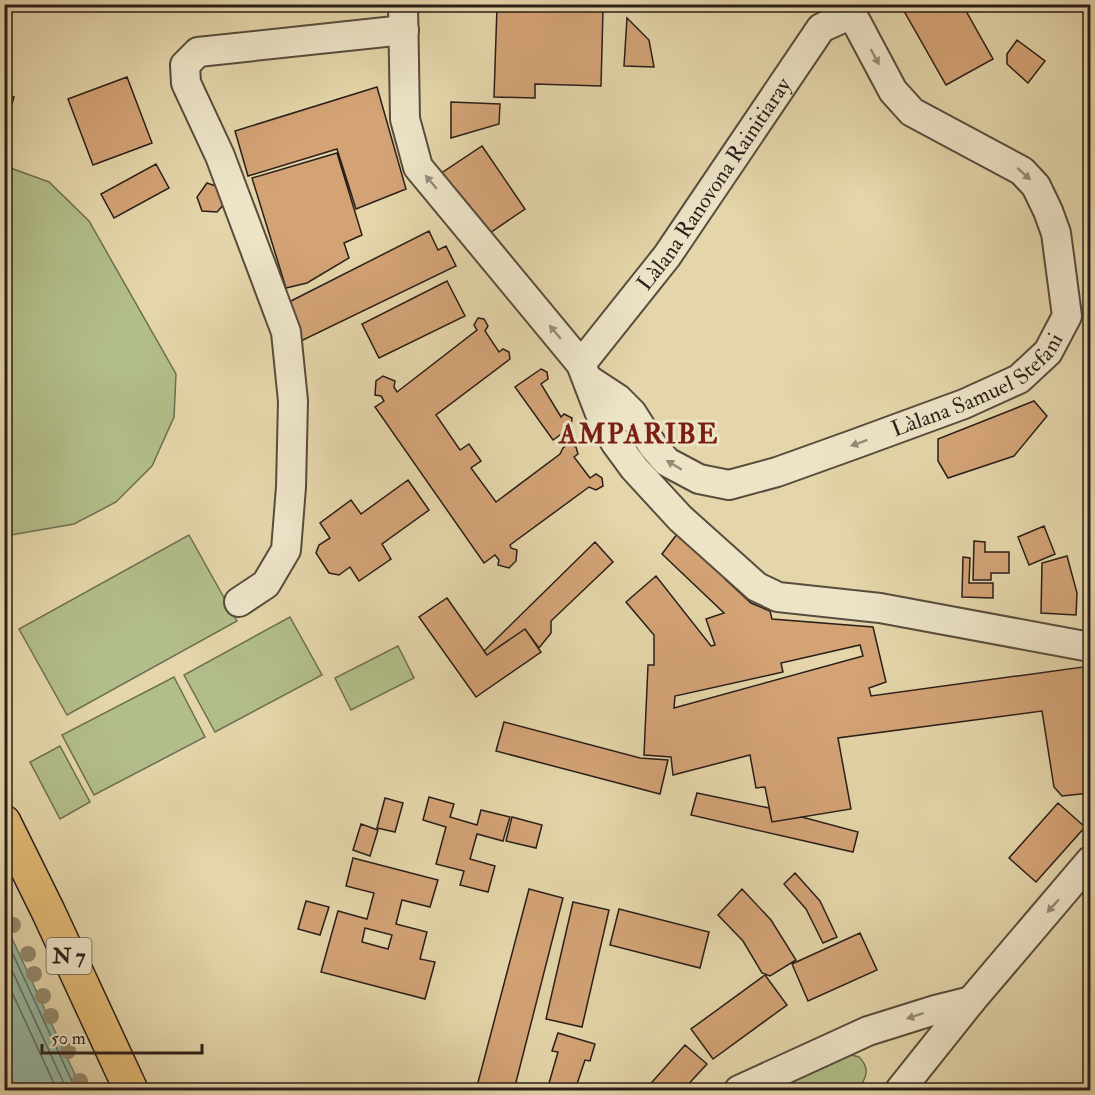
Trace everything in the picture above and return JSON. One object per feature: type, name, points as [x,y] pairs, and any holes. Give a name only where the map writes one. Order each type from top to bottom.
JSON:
[{"type":"main road","name":"N 7","points":[[4,822],[131,1090]]},
{"type":"street","name":"Làlana Samuel Stefani","points":[[585,372],[632,413],[653,446],[668,462],[699,479],[729,485],[777,472],[964,404],[1019,379],[1048,352],[1067,316],[1056,233],[1036,186],[1022,171],[912,111],[893,91],[851,9]]},
{"type":"street","name":"Làlana Ranovona Rainitiaray","points":[[585,372],[667,256],[821,28],[851,9]]},
{"type":"street","points":[[239,602],[267,584],[286,550],[291,487],[293,401],[286,332],[220,156],[186,83],[185,65],[198,52],[404,17],[405,119],[418,166],[585,372],[599,411],[615,442],[634,468],[680,518],[757,587],[778,597],[880,608],[1090,647]]},
{"type":"street","points":[[900,1090],[971,1001],[1090,861]]},
{"type":"street","points":[[739,1090],[868,1031],[971,1001]]},
{"type":"shaded area","points":[[5,166],[49,182],[89,221],[176,374],[174,417],[152,466],[116,502],[74,524],[11,535],[4,533]]},
{"type":"shaded area","points":[[189,535],[237,621],[67,715],[19,629]]},
{"type":"shaded area","points":[[290,617],[322,675],[215,732],[184,675]]},
{"type":"shaded area","points":[[398,646],[414,678],[351,710],[335,678]]},
{"type":"shaded area","points":[[174,677],[205,737],[94,795],[62,735]]},
{"type":"shaded area","points":[[60,746],[90,802],[60,819],[30,762]]},
{"type":"shaded area","points":[[848,1054],[859,1057],[865,1066],[866,1074],[858,1090],[760,1090]]},
{"type":"water","points":[[4,921],[82,1090],[5,1090]]},
{"type":"building","points":[[900,4],[962,4],[993,59],[946,85]]},
{"type":"building","points":[[497,6],[603,10],[601,86],[535,84],[535,98],[494,97]]},
{"type":"building","points":[[627,18],[649,40],[654,67],[624,66]]},
{"type":"building","points":[[1017,40],[1045,61],[1028,83],[1007,64],[1007,54]]},
{"type":"building","points":[[127,77],[152,143],[93,165],[68,99]]},
{"type":"building","points":[[377,87],[406,189],[356,209],[337,149],[248,176],[235,131]]},
{"type":"building","points":[[4,94],[14,97],[8,116],[4,115]]},
{"type":"building","points":[[451,102],[500,104],[499,124],[451,138]]},
{"type":"building","points":[[482,146],[525,209],[484,237],[440,174]]},
{"type":"building","points":[[337,153],[362,235],[344,243],[349,258],[307,283],[286,288],[252,178]]},
{"type":"building","points":[[156,164],[169,188],[114,218],[101,194]]},
{"type":"building","points":[[207,183],[222,188],[226,202],[217,212],[202,211],[197,197]]},
{"type":"building","points":[[429,231],[438,250],[446,246],[456,266],[301,341],[289,302]]},
{"type":"building","points":[[447,281],[465,316],[379,358],[362,324]]},
{"type":"building","points":[[478,318],[484,319],[488,326],[485,331],[499,352],[503,349],[509,352],[510,359],[436,415],[460,450],[469,444],[481,461],[471,468],[496,502],[560,454],[569,443],[576,447],[578,454],[574,457],[590,478],[596,474],[602,478],[603,486],[596,490],[589,487],[510,545],[511,548],[517,550],[516,561],[509,568],[498,565],[499,560],[495,555],[484,563],[375,407],[384,401],[381,396],[375,395],[376,381],[383,376],[395,381],[394,387],[397,392],[477,330],[474,325]]},
{"type":"building","points":[[541,369],[547,372],[548,379],[541,384],[561,417],[564,414],[572,418],[571,427],[553,440],[515,387]]},
{"type":"building","points":[[1034,401],[1047,416],[1014,456],[948,478],[938,461],[938,439]]},
{"type":"building","points":[[408,480],[429,510],[382,544],[391,559],[359,581],[350,567],[339,575],[329,573],[316,553],[319,545],[330,538],[320,523],[351,500],[361,514]]},
{"type":"building","points":[[1044,526],[1055,554],[1029,565],[1018,537]]},
{"type":"building","points":[[680,530],[726,580],[751,603],[770,611],[772,619],[873,627],[886,682],[869,688],[871,696],[1090,666],[1090,793],[1062,796],[1054,787],[1042,711],[838,738],[851,809],[772,822],[765,787],[756,788],[750,755],[673,775],[671,757],[644,755],[648,665],[654,665],[654,635],[626,602],[656,576],[711,646],[715,645],[706,619],[724,613],[662,554]],"holes":[[[860,645],[863,656],[674,708],[675,696],[783,672],[781,663]]]},
{"type":"building","points":[[974,541],[985,542],[985,552],[1009,552],[1009,573],[991,573],[991,580],[973,580]]},
{"type":"building","points":[[595,542],[613,562],[551,621],[551,633],[539,648],[525,629],[487,655],[484,651]]},
{"type":"building","points":[[1067,556],[1077,593],[1076,615],[1041,613],[1042,563]]},
{"type":"building","points":[[963,557],[970,558],[969,583],[993,583],[993,598],[962,597]]},
{"type":"building","points":[[447,598],[487,655],[525,629],[541,652],[476,697],[419,617]]},
{"type":"building","points":[[504,722],[640,758],[668,760],[660,794],[496,751]]},
{"type":"building","points":[[697,793],[769,808],[772,822],[802,817],[858,832],[853,852],[691,815]]},
{"type":"building","points":[[429,797],[454,804],[450,817],[477,825],[481,810],[510,817],[503,841],[477,834],[470,859],[495,866],[488,892],[460,885],[464,871],[436,864],[446,827],[423,820]]},
{"type":"building","points":[[385,798],[403,803],[395,832],[377,828]]},
{"type":"building","points":[[1058,803],[1085,827],[1036,882],[1009,858]]},
{"type":"building","points":[[512,817],[542,825],[536,848],[506,841]]},
{"type":"building","points":[[361,824],[378,830],[370,856],[353,850]]},
{"type":"building","points":[[353,858],[438,880],[430,907],[402,900],[396,924],[427,932],[420,959],[435,962],[425,999],[321,972],[338,911],[367,919],[374,893],[346,886]],"holes":[[[365,928],[392,935],[388,949],[362,942]]]},
{"type":"building","points":[[795,873],[820,901],[837,937],[823,943],[806,909],[784,884]]},
{"type":"building","points":[[529,889],[563,898],[514,1090],[476,1090]]},
{"type":"building","points":[[742,889],[771,920],[796,960],[770,976],[762,973],[743,941],[718,915]]},
{"type":"building","points":[[306,901],[329,907],[320,935],[298,929]]},
{"type":"building","points":[[573,902],[609,910],[582,1027],[546,1019]]},
{"type":"building","points":[[619,909],[709,932],[700,968],[610,945]]},
{"type":"building","points":[[860,933],[877,970],[808,1001],[792,964]]},
{"type":"building","points":[[765,975],[787,1005],[713,1059],[691,1029]]},
{"type":"building","points":[[558,1033],[595,1044],[590,1061],[585,1060],[575,1090],[547,1090],[558,1052],[552,1051]]},
{"type":"building","points":[[685,1045],[707,1064],[683,1090],[645,1090]]},
{"type":"district","name":"AMPARIBE","points":[[639,434]]}]
